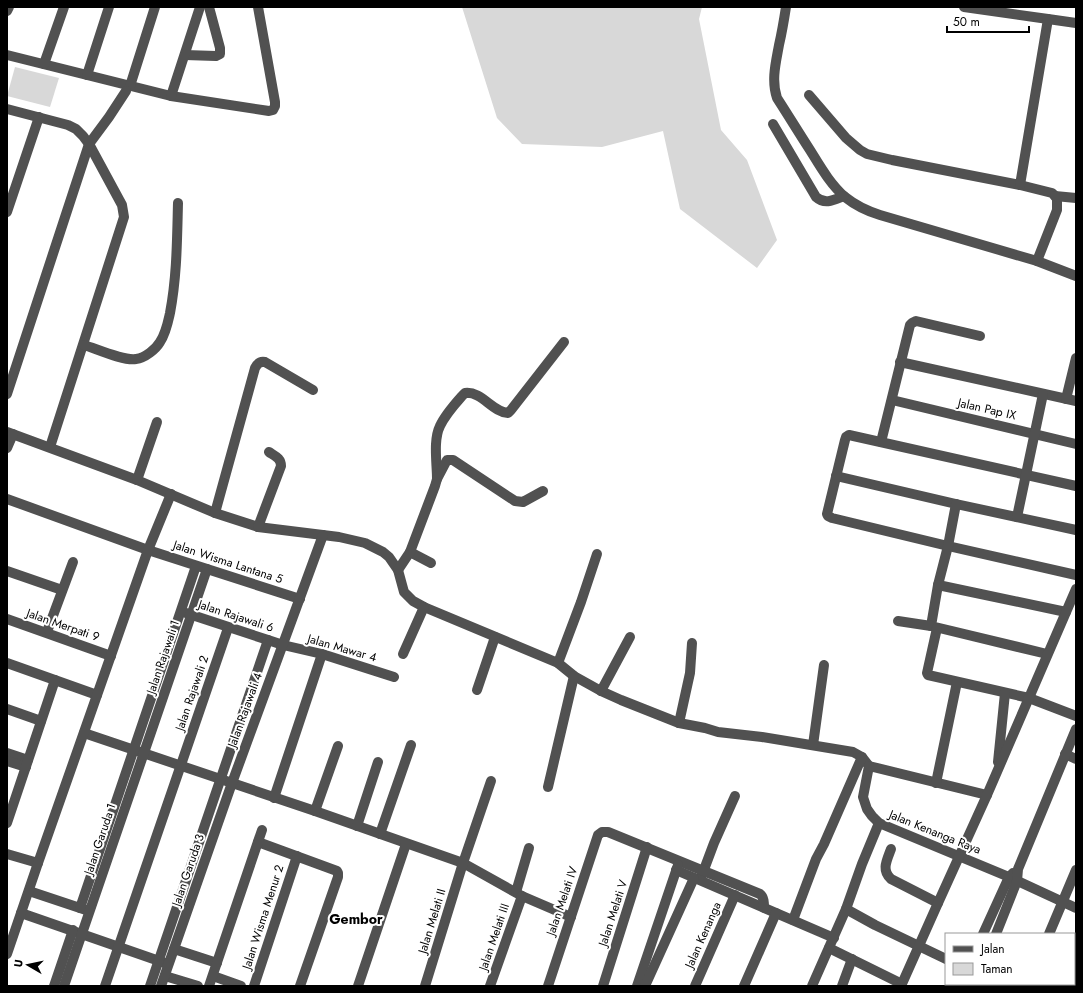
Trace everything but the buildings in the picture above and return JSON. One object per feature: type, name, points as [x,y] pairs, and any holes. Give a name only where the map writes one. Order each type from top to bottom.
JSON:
[{"type":"street","points":[[7,11],[8,7]]},
{"type":"street","points":[[44,64],[64,7]]},
{"type":"street","points":[[87,75],[109,7]]},
{"type":"street","points":[[7,394],[89,144],[128,89],[155,7]]},
{"type":"street","points":[[171,96],[200,7]]},
{"type":"street","points":[[185,55],[216,56],[220,54],[220,48],[209,7]]},
{"type":"street","points":[[7,55],[87,75],[128,89],[273,110],[275,106],[258,7]]},
{"type":"street","points":[[786,7],[775,70],[775,91],[817,162],[831,182],[844,196],[862,208],[880,216],[1037,261],[1076,276]]},
{"type":"street","points":[[964,7],[1076,23]]},
{"type":"street","points":[[1020,185],[1048,19]]},
{"type":"street","points":[[809,95],[846,138],[867,154],[899,162],[1020,185],[1052,193],[1055,196],[1076,198]]},
{"type":"street","points":[[7,109],[68,125],[76,129],[89,144],[122,205],[124,217],[50,447]]},
{"type":"street","points":[[7,212],[39,117]]},
{"type":"street","points":[[773,124],[816,197],[826,202],[844,196]]},
{"type":"street","points":[[1037,261],[1057,210],[1057,199],[1055,196]]},
{"type":"street","points":[[84,345],[120,357],[136,359],[143,358],[161,342],[174,293],[177,257],[178,203]]},
{"type":"street","points":[[881,442],[910,325],[916,321],[980,336]]},
{"type":"street","points":[[437,479],[437,434],[444,419],[462,396],[465,393],[473,393],[501,412],[508,413],[512,410],[564,342]]},
{"type":"street","points":[[900,362],[1071,400],[1076,358]]},
{"type":"street","points":[[214,513],[252,376],[257,364],[265,362],[313,390]]},
{"type":"street","points":[[1017,517],[1043,394]]},
{"type":"street","name":"Jalan Pap IX","points":[[892,400],[1076,444]]},
{"type":"street","points":[[137,480],[157,422]]},
{"type":"street","points":[[7,448],[10,433],[137,480],[214,513],[258,527],[351,539],[374,547],[389,557],[398,570],[404,592],[424,607],[558,663],[574,676],[601,691],[679,724],[705,728],[718,732],[853,752],[862,757],[869,766],[987,796]]},
{"type":"street","points":[[1076,486],[852,435],[847,436],[845,440],[827,512],[830,518],[1076,575]]},
{"type":"street","points":[[258,527],[281,466],[281,462],[278,458],[269,452]]},
{"type":"street","points":[[398,570],[410,552],[437,479],[448,460],[451,459],[462,465],[515,501],[523,502],[543,491]]},
{"type":"street","points":[[836,476],[1076,530]]},
{"type":"street","points":[[7,954],[148,550],[171,494]]},
{"type":"street","name":"Jalan Wisma Lantana 5","points":[[7,500],[148,550],[300,599]]},
{"type":"street","points":[[956,504],[948,546],[938,585],[927,674],[929,676],[1029,698],[1076,716]]},
{"type":"street","name":"Jalan Rajawali 4","points":[[232,783],[323,535]]},
{"type":"street","points":[[410,552],[431,564]]},
{"type":"street","points":[[558,663],[582,602],[597,554]]},
{"type":"street","points":[[48,629],[73,562]]},
{"type":"street","points":[[138,752],[180,611],[196,566]]},
{"type":"street","name":"Jalan Rajawali 1","points":[[138,752],[192,615],[207,569]]},
{"type":"street","points":[[7,571],[62,590]]},
{"type":"street","points":[[938,585],[1066,612]]},
{"type":"street","points":[[829,948],[902,985],[987,796],[1076,588]]},
{"type":"street","points":[[403,654],[424,607]]},
{"type":"street","name":"Jalan Rajawali 6","points":[[180,611],[283,645]]},
{"type":"street","name":"Jalan Merpati 9","points":[[7,619],[111,656]]},
{"type":"street","points":[[898,621],[934,627],[1047,654]]},
{"type":"street","name":"Jalan Rajawali 2","points":[[105,986],[228,628]]},
{"type":"street","points":[[477,690],[495,637]]},
{"type":"street","points":[[601,691],[630,637]]},
{"type":"street","name":"Jalan Garuda 3","points":[[163,963],[221,780],[268,640]]},
{"type":"street","points":[[679,724],[690,674],[692,643]]},
{"type":"street","name":"Jalan Mawar 4","points":[[283,645],[322,654],[394,677]]},
{"type":"street","points":[[274,798],[322,654]]},
{"type":"street","points":[[7,663],[97,695]]},
{"type":"street","points":[[813,745],[824,665]]},
{"type":"street","points":[[548,786],[574,676]]},
{"type":"street","points":[[7,823],[9,810],[27,764],[55,680]]},
{"type":"street","points":[[936,783],[957,682]]},
{"type":"street","points":[[997,772],[1005,693]]},
{"type":"street","points":[[7,709],[42,721]]},
{"type":"street","points":[[984,933],[1018,869],[1076,729]]},
{"type":"street","points":[[84,733],[463,863],[519,894],[570,917]]},
{"type":"street","points":[[380,834],[411,745]]},
{"type":"street","points":[[315,811],[338,746]]},
{"type":"street","name":"Jalan Garuda 1","points":[[77,932],[138,752]]},
{"type":"street","points":[[7,753],[27,764]]},
{"type":"street","points":[[1065,754],[1076,759]]},
{"type":"street","points":[[793,920],[816,859],[862,757]]},
{"type":"street","points":[[7,761],[27,764]]},
{"type":"street","points":[[357,826],[378,762]]},
{"type":"street","points":[[869,766],[863,797],[866,809],[879,823]]},
{"type":"street","name":"Jalan Melati II","points":[[425,986],[463,863],[491,781]]},
{"type":"street","name":"Jalan Garuda 3","points":[[163,963],[174,948],[232,783]]},
{"type":"street","points":[[645,986],[697,879],[704,870],[735,796]]},
{"type":"street","name":"Jalan Kenanga Raya","points":[[812,986],[846,909],[879,823],[1013,879],[1076,908]]},
{"type":"street","points":[[241,986],[211,981],[262,830]]},
{"type":"street","name":"Jalan Melati IV","points":[[548,986],[598,835],[602,832],[608,832],[647,848]]},
{"type":"street","points":[[258,842],[337,871],[338,873],[338,877],[300,986]]},
{"type":"street","points":[[358,986],[406,844]]},
{"type":"street","name":"Jalan Melati III","points":[[490,986],[519,894],[529,848]]},
{"type":"street","points":[[647,848],[760,894],[763,897],[764,908]]},
{"type":"street","name":"Jalan Melati V","points":[[603,986],[647,848]]},
{"type":"street","points":[[892,849],[885,867],[888,877],[938,903]]},
{"type":"street","points":[[7,854],[38,863]]},
{"type":"street","name":"Jalan Wisma Menur 2","points":[[254,986],[297,856]]},
{"type":"street","points":[[637,986],[679,860]]},
{"type":"street","points":[[676,870],[834,938]]},
{"type":"street","points":[[1049,933],[1076,870]]},
{"type":"street","points":[[996,933],[1013,879]]},
{"type":"street","points":[[29,891],[85,909]]},
{"type":"street","name":"Jalan Kenanga","points":[[695,986],[735,895]]},
{"type":"street","points":[[846,909],[945,959]]},
{"type":"street","points":[[21,913],[163,963]]},
{"type":"street","points":[[744,986],[776,913]]},
{"type":"street","points":[[54,986],[77,932]]},
{"type":"street","points":[[64,986],[77,932]]},
{"type":"street","points":[[174,948],[217,963]]},
{"type":"street","points":[[842,986],[852,959]]},
{"type":"street","points":[[161,986],[165,976],[163,963]]},
{"type":"street","points":[[150,986],[163,963]]},
{"type":"street","points":[[165,976],[198,986]]},
{"type":"green space","points":[[462,7],[702,7],[699,19],[721,130],[747,160],[777,240],[757,268],[680,209],[663,131],[602,147],[522,144],[497,118]]},
{"type":"green space","points":[[15,67],[59,78],[50,107],[7,96]]},
{"type":"district","name":"Gembor","points":[[356,919]]}]
